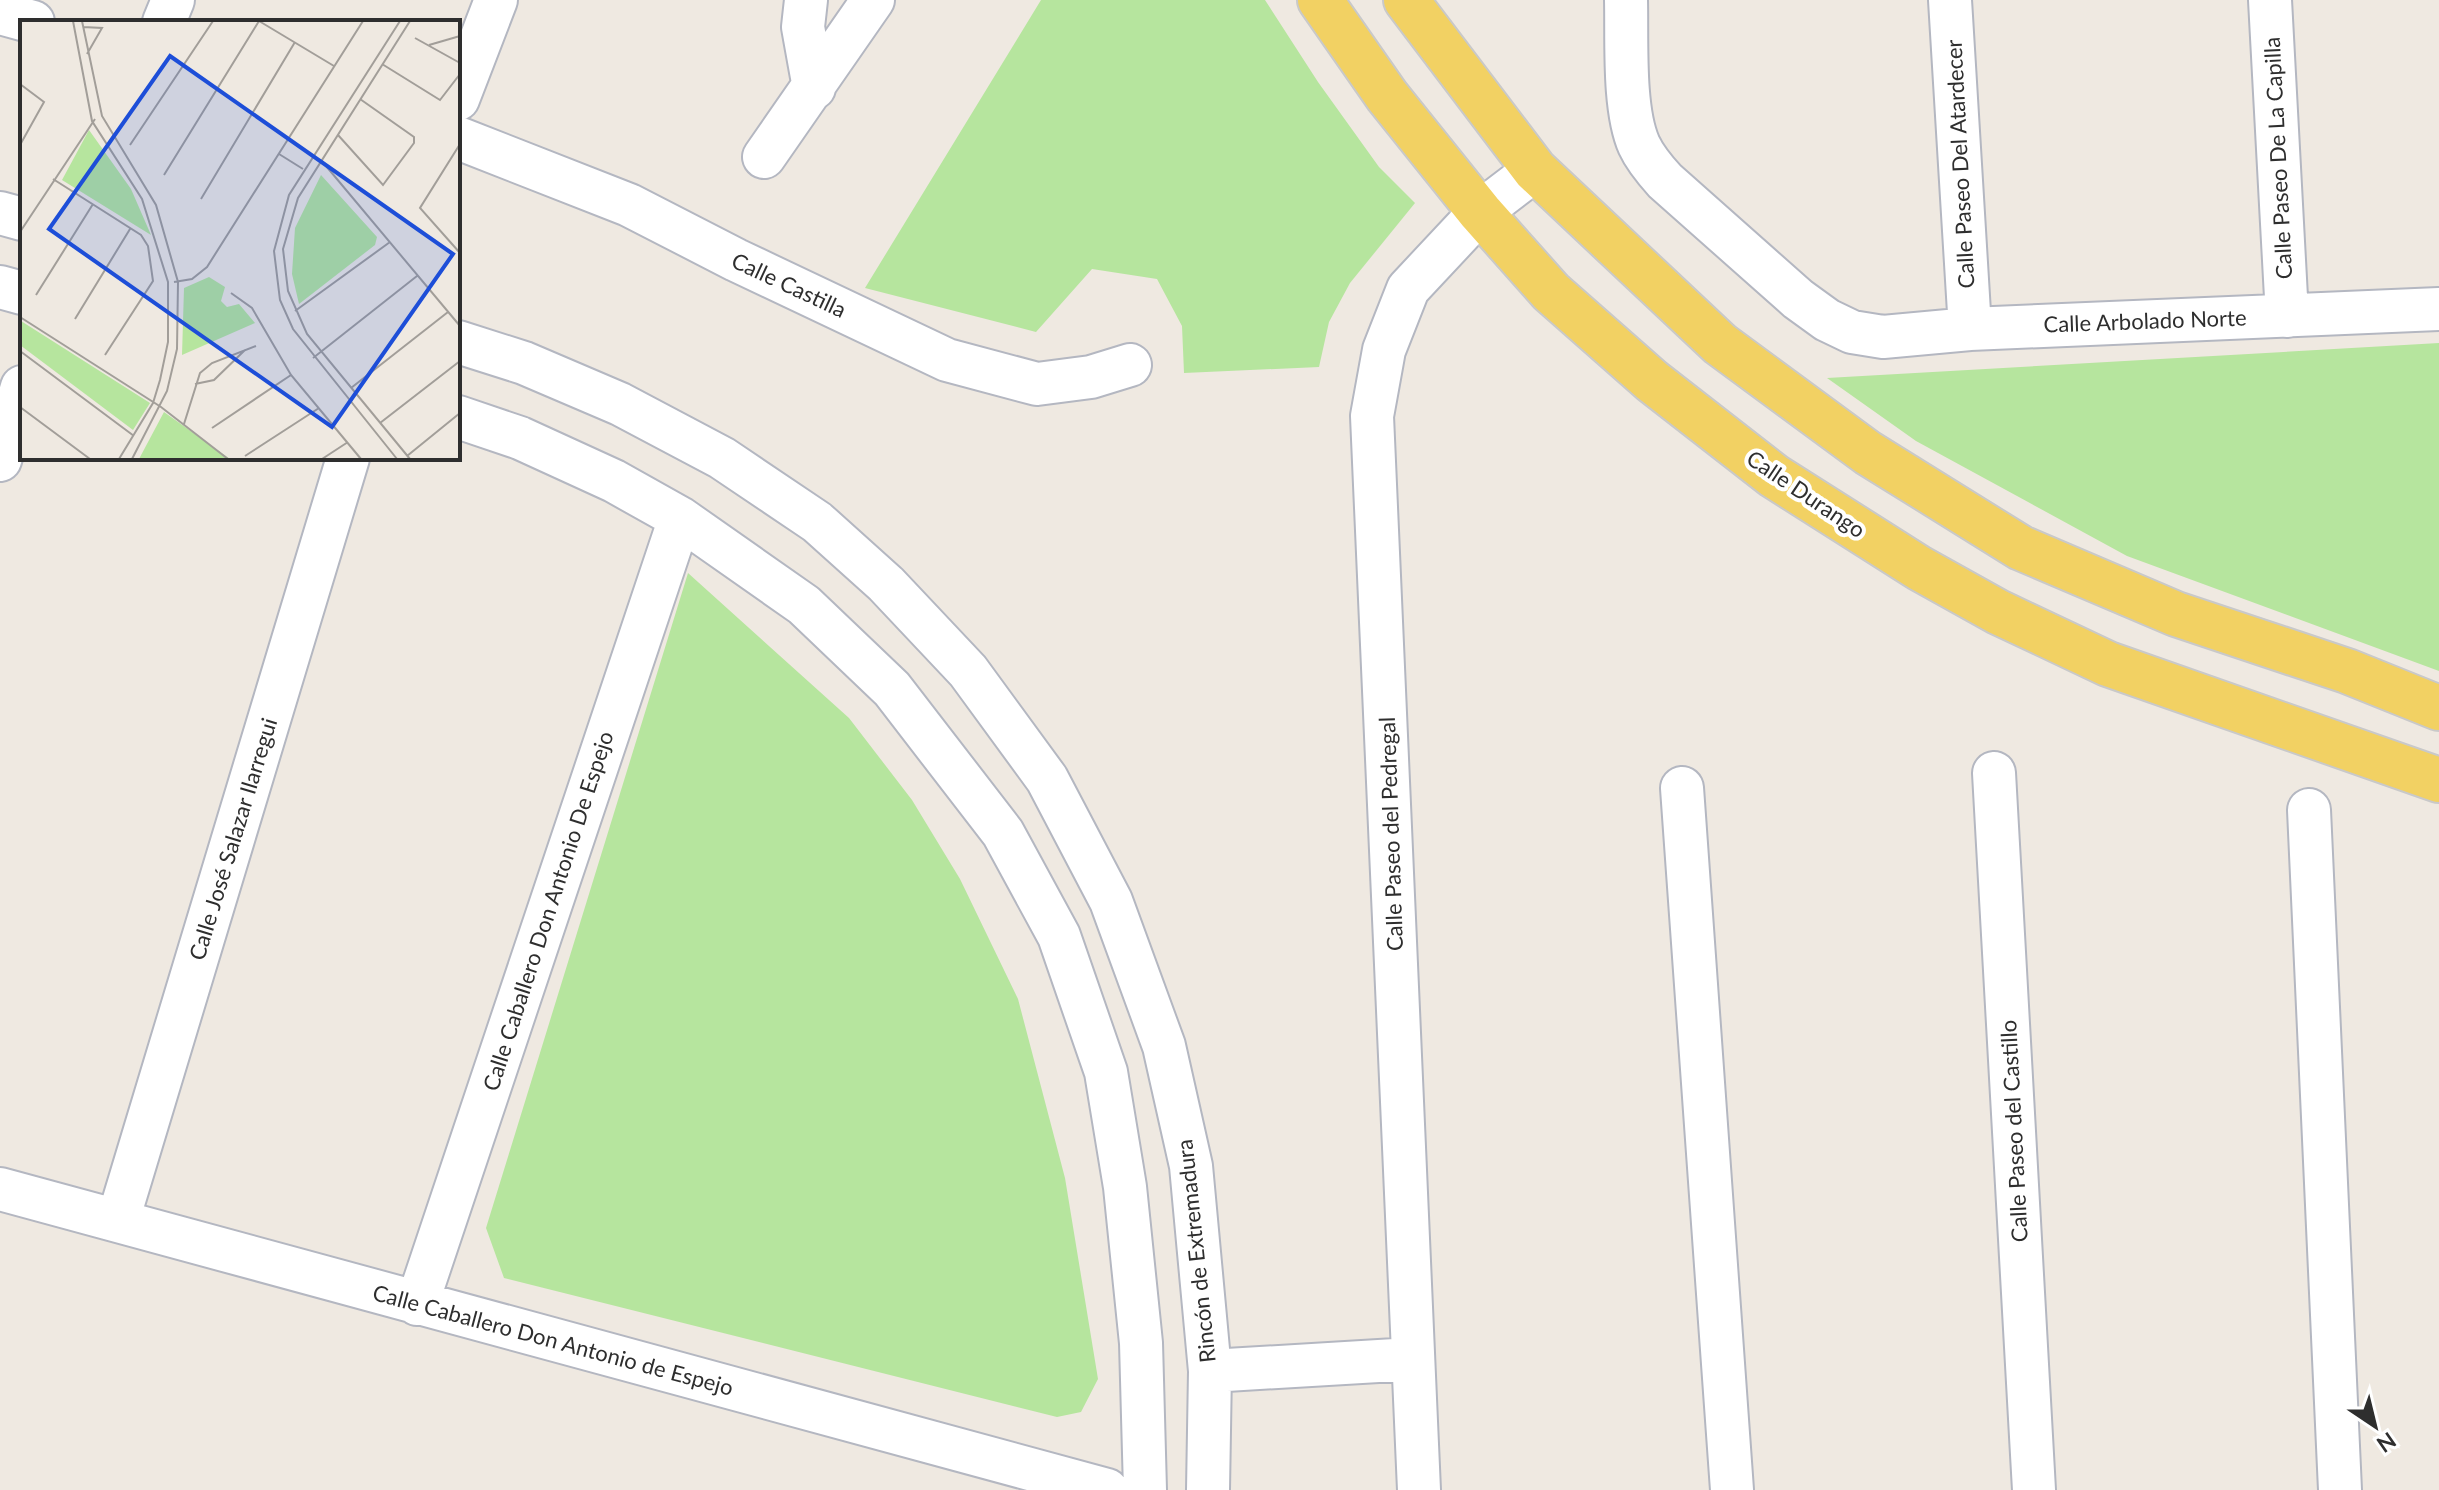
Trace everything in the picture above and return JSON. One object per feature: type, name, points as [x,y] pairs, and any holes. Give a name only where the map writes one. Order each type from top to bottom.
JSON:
[{"type":"main road","name":"Calle Durango","points":[[1320,0],[1387,96],[1480,212],[1551,292],[1652,381],[1774,476],[1919,568],[1998,612],[2108,664],[2439,780]]},
{"type":"main road","points":[[1406,0],[1535,170],[1720,344],[1868,453],[2021,548],[2176,614],[2347,671],[2439,708]]},
{"type":"street","points":[[165,20],[173,0]]},
{"type":"street","points":[[460,94],[496,0]]},
{"type":"street","points":[[806,0],[803,27],[814,88]]},
{"type":"street","points":[[764,157],[873,0]]},
{"type":"street","name":"Calle Arbolado Norte","points":[[1626,0],[1631,118],[1639,144],[1652,165],[1665,181],[1798,299],[1827,320],[1852,332],[1883,337],[1970,329],[2439,309]]},
{"type":"street","name":"Calle Paseo Del Atardecer","points":[[1950,0],[1970,329]]},
{"type":"street","name":"Calle Paseo De La Capilla","points":[[2270,0],[2287,316]]},
{"type":"street","points":[[0,13],[26,20]]},
{"type":"street","name":"Calle Castilla","points":[[460,139],[629,205],[736,260],[947,360],[1037,384],[1091,377],[1130,365]]},
{"type":"street","name":"Calle Paseo del Pedregal","points":[[1419,1490],[1372,416],[1384,350],[1408,289],[1480,212],[1535,170]]},
{"type":"street","points":[[0,213],[20,218]]},
{"type":"street","points":[[0,287],[20,292]]},
{"type":"street","name":"Rincón de Extremadura","points":[[460,343],[524,363],[620,404],[722,458],[817,522],[886,584],[968,671],[1047,779],[1111,901],[1164,1046],[1191,1166],[1210,1371],[1208,1490]]},
{"type":"street","points":[[0,460],[20,394]]},
{"type":"street","points":[[460,418],[520,438],[614,481],[680,518],[804,605],[892,689],[1003,833],[1059,936],[1106,1072],[1125,1187],[1141,1343],[1145,1490]]},
{"type":"street","name":"Calle José Salazar Ilarregui","points":[[118,1220],[347,460]]},
{"type":"street","name":"Calle Caballero Don Antonio De Espejo","points":[[417,1304],[680,518]]},
{"type":"street","name":"Calle Paseo del Castillo","points":[[1994,773],[2034,1490]]},
{"type":"street","points":[[1682,788],[1732,1490]]},
{"type":"street","points":[[2309,810],[2340,1490]]},
{"type":"street","name":"Calle Caballero Don Antonio de Espejo","points":[[0,1189],[1107,1490]]},
{"type":"street","points":[[1210,1371],[1412,1359]]},
{"type":"green space","points":[[1041,0],[1265,0],[1318,82],[1379,167],[1415,203],[1350,283],[1329,322],[1319,367],[1184,373],[1182,326],[1157,279],[1092,269],[1036,332],[865,288]]},
{"type":"green space","points":[[2439,343],[2439,671],[2127,556],[1916,441],[1827,378]]},
{"type":"green space","points":[[688,573],[849,718],[912,800],[960,879],[1018,999],[1065,1178],[1098,1379],[1081,1412],[1057,1417],[504,1278],[486,1228]]}]
